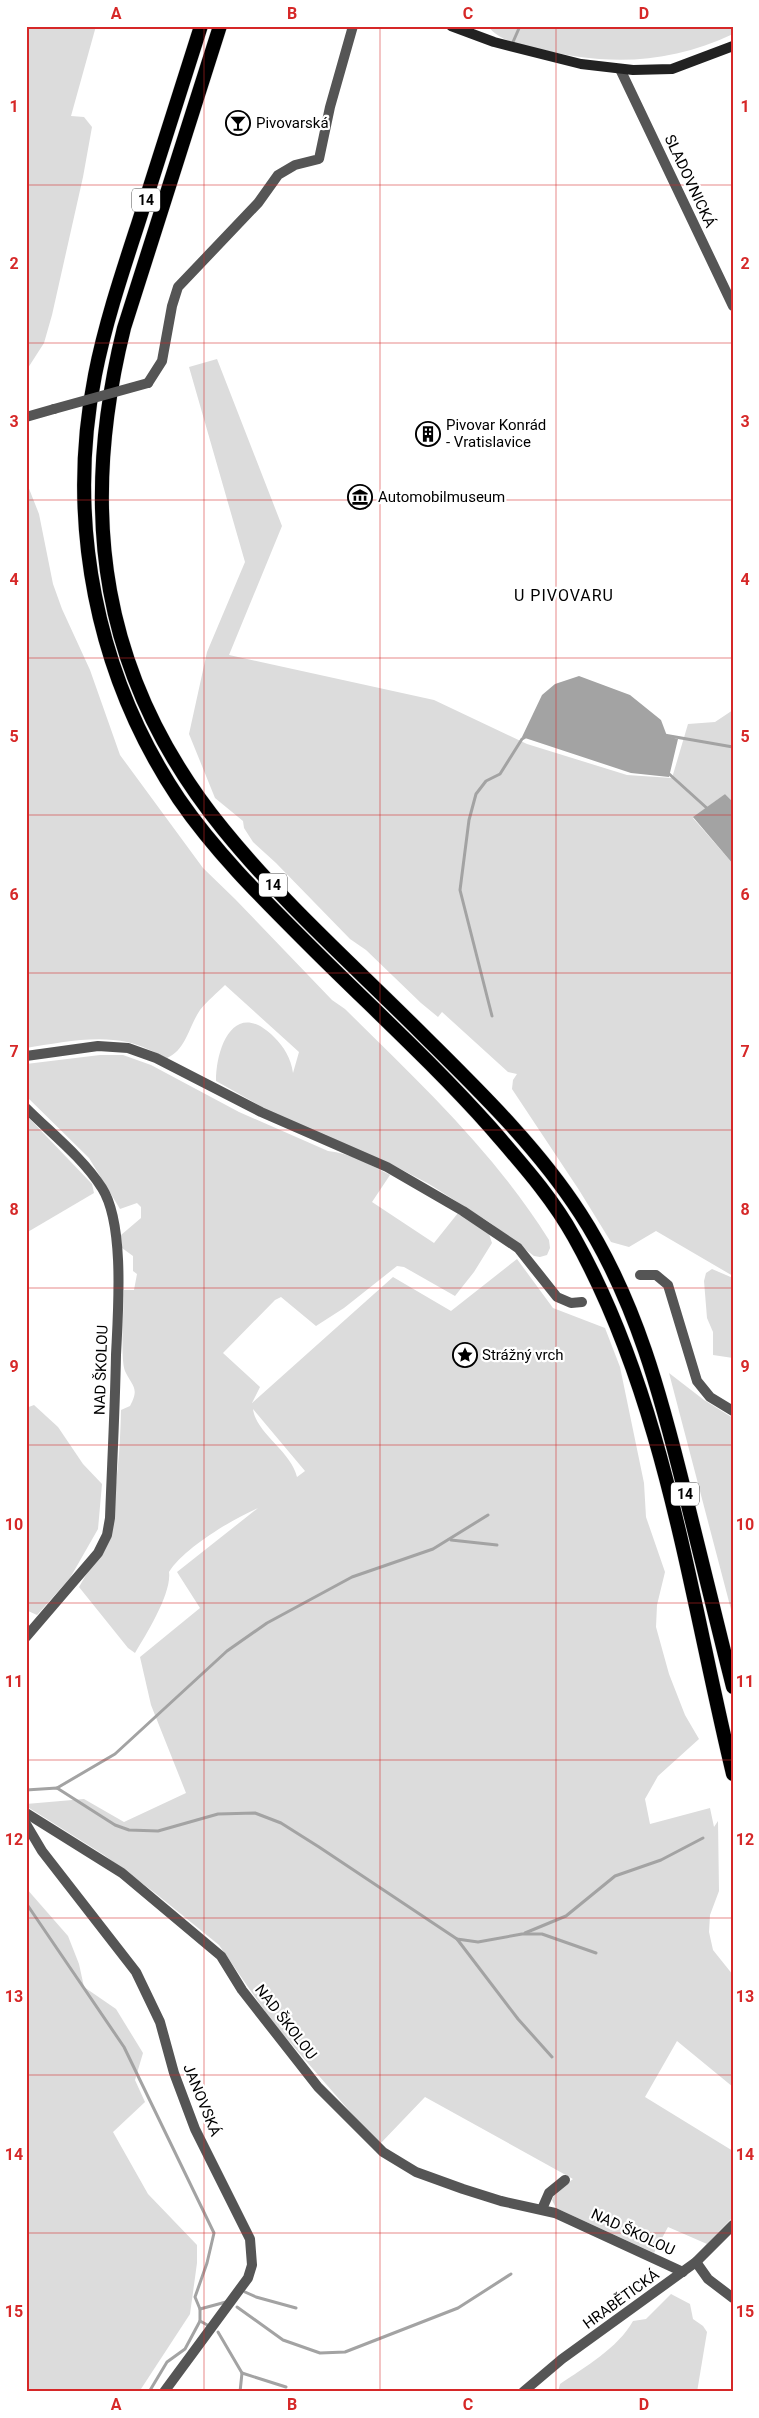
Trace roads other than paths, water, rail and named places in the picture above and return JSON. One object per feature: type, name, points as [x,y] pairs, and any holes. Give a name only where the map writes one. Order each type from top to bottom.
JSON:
[{"type":"highway","name":"14","points":[[201,26],[124,269],[95,376],[88,422],[84,472],[88,560],[96,607],[112,663],[128,709],[156,760],[180,801],[217,848],[256,891],[450,1083],[537,1180],[574,1236],[611,1312],[644,1398],[700,1623],[733,1774]]},
{"type":"highway","name":"14","points":[[220,26],[124,328],[113,372],[106,419],[102,452],[103,550],[112,604],[136,684],[166,746],[193,789],[222,828],[267,879],[509,1123],[552,1174],[575,1206],[612,1269],[627,1303],[657,1385],[733,1687]]},
{"type":"main road","points":[[451,26],[494,42],[581,64],[620,69],[672,69],[733,46]]},
{"type":"street","points":[[26,417],[148,383],[162,361],[172,306],[178,287],[258,203],[278,176],[295,165],[320,159],[330,107],[353,26]]},
{"type":"street","name":"SLADOVNICKÁ","points":[[620,69],[733,306]]},
{"type":"street","points":[[26,1056],[98,1046],[128,1048],[156,1058],[261,1112],[387,1167],[463,1211],[518,1248],[557,1297],[571,1303],[582,1302]]},
{"type":"street","name":"NAD ŠKOLOU","points":[[26,1108],[81,1163],[102,1187],[109,1203],[115,1232],[118,1302],[110,1518],[107,1535],[98,1553],[26,1638]]},
{"type":"street","points":[[640,1275],[656,1275],[665,1280],[698,1381],[710,1398],[733,1411]]},
{"type":"street","name":"NAD ŠKOLOU","points":[[26,1813],[122,1873],[221,1956],[242,1990],[318,2087],[383,2152],[416,2172],[501,2201],[542,2209],[683,2272]]},
{"type":"street","name":"JANOVSKÁ","points":[[26,1824],[42,1851],[136,1972],[160,2022],[174,2072],[195,2128],[250,2239],[252,2265],[248,2278],[164,2392]]},
{"type":"street","points":[[542,2209],[549,2193],[565,2180]]},
{"type":"street","name":"HRABĚTICKÁ","points":[[524,2392],[555,2365],[696,2262],[733,2225]]},
{"type":"street","points":[[696,2262],[708,2279],[733,2298]]},
{"type":"waterway","points":[[513,42],[520,26]]},
{"type":"waterway","points":[[664,735],[733,747]]},
{"type":"waterway","points":[[492,1016],[460,890],[469,820],[476,794],[486,781],[500,774],[522,739],[527,736]]},
{"type":"waterway","points":[[667,772],[709,810]]},
{"type":"waterway","points":[[57,1788],[115,1754],[227,1651],[267,1623],[352,1577],[433,1549],[488,1515]]},
{"type":"waterway","points":[[451,1540],[497,1545]]},
{"type":"waterway","points":[[26,1790],[57,1788],[115,1825],[129,1830],[158,1831],[218,1814],[255,1813],[281,1823],[457,1939],[478,1942],[522,1934],[542,1934],[596,1953]]},
{"type":"waterway","points":[[525,1933],[566,1916],[615,1876],[661,1860],[703,1838]]},
{"type":"waterway","points":[[26,1903],[124,2047],[214,2233],[207,2263],[195,2297],[200,2309],[200,2321],[211,2327]]},
{"type":"waterway","points":[[457,1939],[518,2019],[552,2057]]},
{"type":"waterway","points":[[237,2307],[283,2340],[320,2353],[345,2352],[458,2308],[511,2274]]},
{"type":"waterway","points":[[245,2292],[296,2308]]},
{"type":"waterway","points":[[200,2309],[226,2302]]},
{"type":"waterway","points":[[149,2392],[167,2362],[185,2349],[200,2321]]},
{"type":"waterway","points":[[218,2332],[242,2373],[240,2392]]},
{"type":"waterway","points":[[242,2373],[286,2387]]},
{"type":"place","name":"Pivovarská","points":[[238,123]]},
{"type":"place","name":"Pivovar Konrád - Vratislavice","points":[[428,434]]},
{"type":"place","name":"Automobilmuseum","points":[[360,497]]},
{"type":"place","name":"Strážný vrch","points":[[465,1355]]},
{"type":"district","name":"U PIVOVARU","points":[[564,595]]}]
